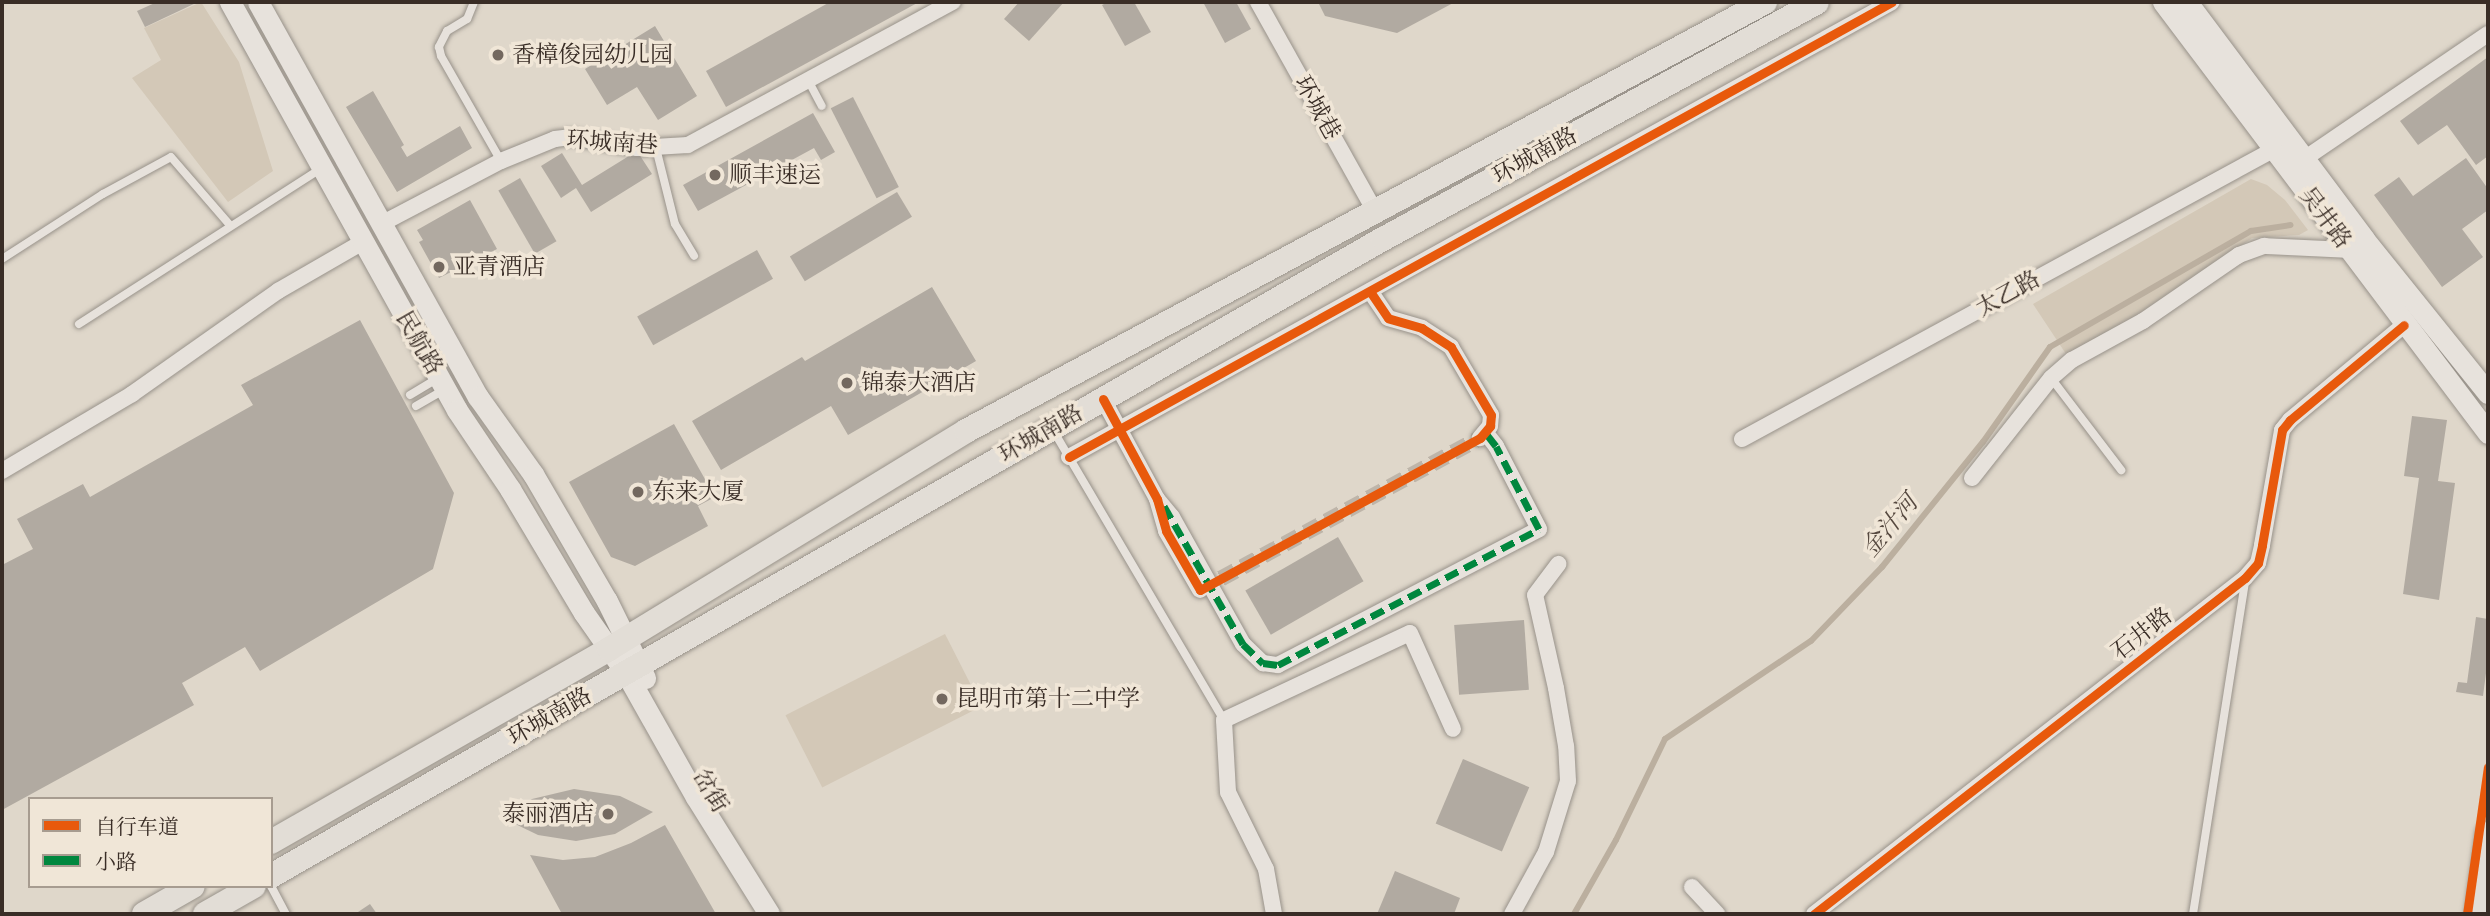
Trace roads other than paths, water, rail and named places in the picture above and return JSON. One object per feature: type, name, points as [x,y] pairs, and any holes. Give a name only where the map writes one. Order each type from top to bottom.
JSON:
[{"type":"main road","name":"环城南路","points":[[273,841],[617,644],[966,431],[1377,213],[1765,2]]},
{"type":"main road","name":"环城南路","points":[[273,875],[1383,239],[1816,2]]},
{"type":"main road","points":[[2477,914],[2488,834]]},
{"type":"main road","points":[[144,914],[190,888]]},
{"type":"main road","points":[[205,914],[250,888]]},
{"type":"street","name":"民航路","points":[[230,2],[442,384],[632,669]]},
{"type":"street","name":"民航路","points":[[258,2],[478,397],[533,474],[617,644]]},
{"type":"street","name":"环城南巷","points":[[381,225],[536,145],[572,137],[637,148],[688,145],[953,2]]},
{"type":"street","name":"环城巷","points":[[1258,2],[1377,213]]},
{"type":"street","points":[[1069,457],[1892,2]]},
{"type":"street","name":"吴井路","points":[[2163,2],[2488,433]]},
{"type":"street","name":"吴井路","points":[[2187,2],[2364,239],[2488,393]]},
{"type":"street","points":[[2304,159],[2488,34]]},
{"type":"street","name":"太乙路","points":[[1742,439],[2273,150]]},
{"type":"street","points":[[2,471],[132,394],[278,290],[363,242]]},
{"type":"street","points":[[1972,478],[2051,377],[2072,360],[2143,321],[2239,255],[2264,246],[2349,250]]},
{"type":"street","points":[[1103,399],[1157,499],[1172,517],[1243,644],[1263,663],[1278,665],[1539,529],[1496,446],[1483,436],[1491,415],[1451,347],[1422,328],[1388,318],[1370,291]]},
{"type":"street","name":"石井路","points":[[1814,914],[2245,578],[2258,563],[2263,545],[2282,430],[2290,420],[2404,325]]},
{"type":"street","points":[[1157,499],[1166,531],[1200,590]]},
{"type":"street","points":[[1512,914],[1546,852],[1568,781],[1566,746],[1556,688],[1535,595],[1558,564]]},
{"type":"street","points":[[1274,914],[1266,869],[1228,792],[1224,720],[1410,633],[1453,729]]},
{"type":"street","name":"岔街","points":[[632,669],[696,797],[769,914]]},
{"type":"street","name":"岔街","points":[[632,669],[785,914]]},
{"type":"street","points":[[1692,887],[1717,914]]},
{"type":"lane","points":[[474,2],[467,19],[447,31],[439,47],[441,56],[501,161]]},
{"type":"lane","points":[[809,82],[822,106]]},
{"type":"lane","points":[[656,148],[675,224],[694,256]]},
{"type":"lane","points":[[2,259],[103,194],[171,157],[230,225]]},
{"type":"lane","points":[[79,324],[322,167]]},
{"type":"lane","points":[[2051,377],[2121,470]]},
{"type":"lane","points":[[410,395],[442,384]]},
{"type":"lane","points":[[416,406],[442,384]]},
{"type":"lane","points":[[1052,428],[1224,720]]},
{"type":"lane","points":[[2193,914],[2245,578]]},
{"type":"lane","points":[[272,888],[286,914]]},
{"type":"waterway","name":"金汁河","points":[[1574,914],[1616,840],[1665,739],[1811,641],[1882,567],[1983,442],[2050,347],[2251,231],[2291,225]]},
{"type":"tunnel","points":[[1200,590],[1480,438]]},
{"type":"place","name":"香樟俊园幼儿园","points":[[498,55]]},
{"type":"place","name":"顺丰速运","points":[[715,175]]},
{"type":"place","name":"亚青酒店","points":[[439,267]]},
{"type":"place","name":"锦泰大酒店","points":[[847,383]]},
{"type":"place","name":"东来大厦","points":[[638,492]]},
{"type":"place","name":"昆明市第十二中学","points":[[942,699]]},
{"type":"place","name":"泰丽酒店","points":[[608,814]]}]
